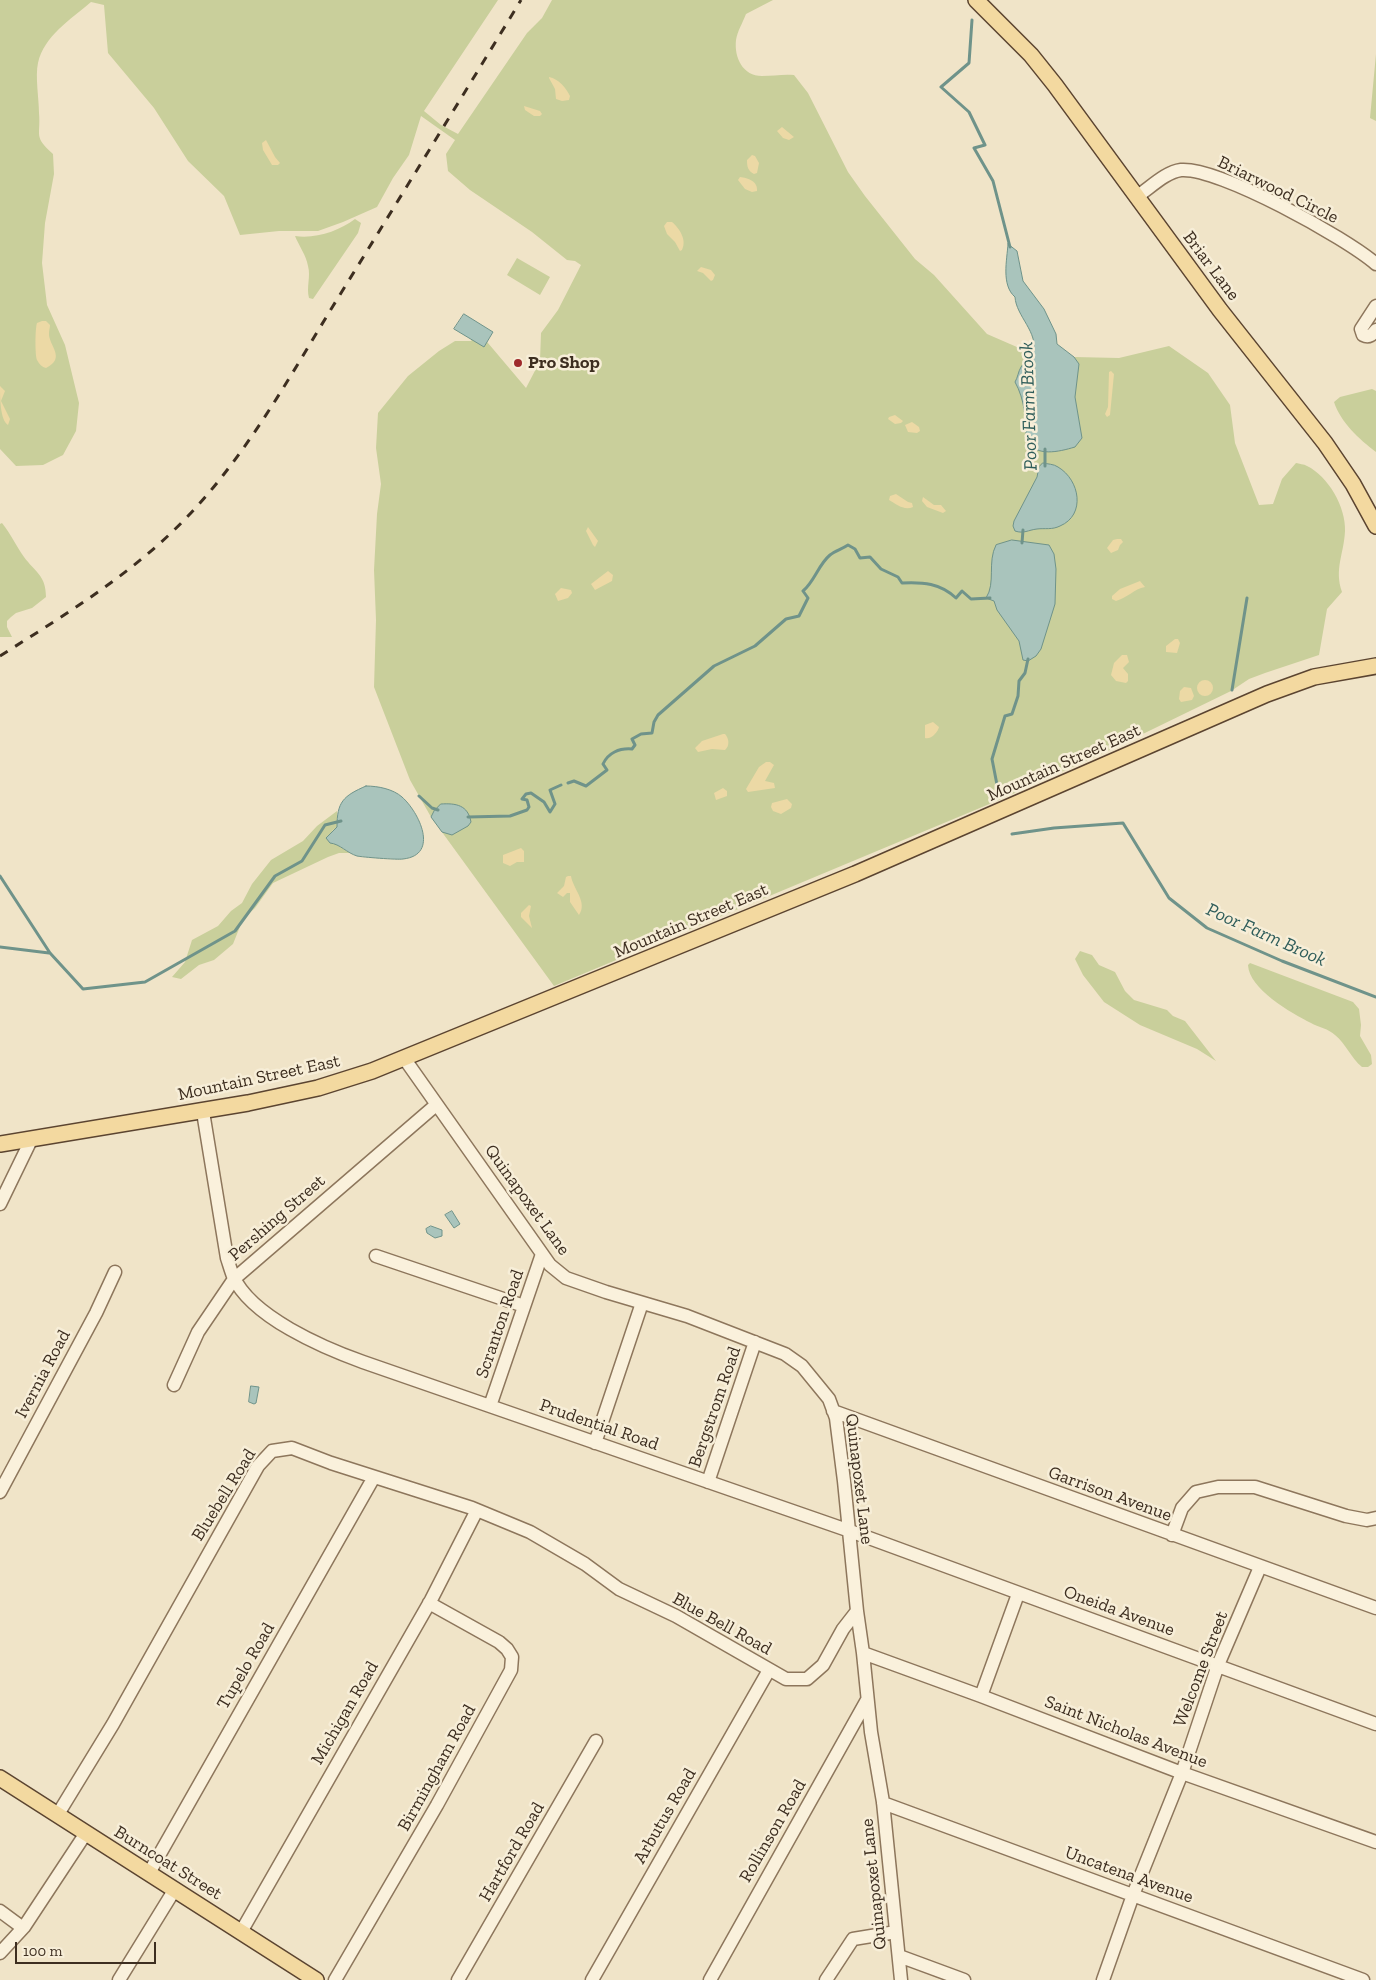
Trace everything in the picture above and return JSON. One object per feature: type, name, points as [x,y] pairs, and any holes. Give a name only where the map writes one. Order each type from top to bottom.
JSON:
[{"type":"main road","name":"Briar Lane","points":[[976,0],[1010,33],[1055,86],[1220,310],[1325,444],[1353,484],[1376,526]]},
{"type":"main road","name":"Mountain Street East","points":[[0,1144],[135,1121],[203,1112],[318,1088],[372,1071],[855,874],[1267,694],[1314,677],[1376,666]]},
{"type":"main road","name":"Burncoat Street","points":[[0,1778],[316,1980]]},
{"type":"street","name":"Briarwood Circle","points":[[1136,197],[1176,171],[1201,172],[1268,200],[1347,243],[1376,264]]},
{"type":"street","points":[[1376,306],[1361,329],[1363,335],[1367,337],[1376,330]]},
{"type":"street","name":"Quinapoxet Lane","points":[[404,1058],[550,1265],[566,1278],[687,1316],[785,1354],[802,1366],[829,1398],[836,1418],[850,1531],[867,1700],[883,1803],[901,1980]]},
{"type":"street","name":"Pershing Street","points":[[174,1385],[198,1332],[234,1279],[436,1105]]},
{"type":"street","points":[[203,1112],[227,1258],[234,1279]]},
{"type":"street","points":[[0,1204],[32,1138]]},
{"type":"street","name":"Scranton Road","points":[[490,1406],[542,1254]]},
{"type":"street","points":[[376,1256],[524,1306]]},
{"type":"street","name":"Ivernia Road","points":[[0,1492],[96,1313],[115,1272]]},
{"type":"street","name":"Prudential Road","points":[[234,1279],[246,1295],[261,1309],[315,1343],[336,1352],[850,1531]]},
{"type":"street","points":[[595,1443],[642,1303]]},
{"type":"street","name":"Bergstrom Road","points":[[708,1482],[755,1342]]},
{"type":"street","name":"Garrison Avenue","points":[[833,1411],[1376,1608]]},
{"type":"street","name":"Bluebell Road","points":[[58,1814],[113,1724],[258,1466],[272,1451],[292,1448],[331,1463],[477,1510],[530,1532],[551,1544]]},
{"type":"street","name":"Tupelo Road","points":[[149,1873],[374,1477]]},
{"type":"street","points":[[1172,1535],[1182,1508],[1196,1492],[1218,1488],[1255,1487],[1346,1516],[1367,1520],[1376,1518]]},
{"type":"street","name":"Michigan Road","points":[[241,1932],[429,1603],[477,1510]]},
{"type":"street","name":"Oneida Avenue","points":[[850,1531],[1376,1724]]},
{"type":"street","name":"Blue Bell Road","points":[[551,1544],[585,1564],[619,1589],[676,1616],[786,1679],[807,1679],[823,1666],[843,1629],[857,1611]]},
{"type":"street","name":"Welcome Street","points":[[1103,1980],[1133,1895],[1182,1773],[1218,1665],[1260,1567]]},
{"type":"street","points":[[981,1696],[1018,1594]]},
{"type":"street","name":"Birmingham Road","points":[[335,1980],[437,1805],[510,1670],[512,1657],[499,1642],[429,1603]]},
{"type":"street","name":"Saint Nicholas Avenue","points":[[863,1653],[1182,1773],[1376,1842]]},
{"type":"street","name":"Arbutus Road","points":[[592,1980],[769,1670]]},
{"type":"street","name":"Rollinson Road","points":[[710,1980],[867,1700]]},
{"type":"street","name":"Hartford Road","points":[[458,1980],[596,1742]]},
{"type":"street","name":"Uncatena Avenue","points":[[883,1803],[1363,1980]]},
{"type":"street","points":[[0,1953],[23,1928],[86,1833]]},
{"type":"street","points":[[119,1980],[175,1889]]},
{"type":"street","points":[[0,1911],[23,1928]]},
{"type":"street","points":[[826,1980],[852,1939],[896,1932]]},
{"type":"street","points":[[899,1956],[964,1980]]},
{"type":"green space","points":[[0,0],[498,0],[424,111],[441,125],[458,134],[527,33],[542,18],[552,0],[773,0],[746,14],[736,40],[738,59],[741,65],[755,75],[794,75],[808,93],[848,172],[865,196],[915,259],[934,275],[987,334],[1033,354],[1074,357],[1119,358],[1169,346],[1208,373],[1230,405],[1235,443],[1259,505],[1273,504],[1282,479],[1296,463],[1306,465],[1315,471],[1329,485],[1339,503],[1345,522],[1339,569],[1342,592],[1327,609],[1319,655],[1249,679],[1231,691],[1112,749],[999,800],[554,986],[431,817],[410,780],[374,687],[376,620],[374,570],[377,514],[381,484],[376,448],[378,413],[408,376],[439,351],[455,341],[471,341],[477,330],[526,388],[540,361],[541,333],[558,310],[581,265],[575,261],[567,260],[532,232],[470,190],[448,171],[446,154],[455,140],[421,116],[409,155],[393,178],[377,207],[318,231],[279,231],[240,235],[224,196],[188,161],[154,108],[108,53],[104,5],[91,2],[59,29],[46,44],[38,63],[37,74],[39,135],[40,139],[53,154],[54,174],[45,223],[42,263],[47,305],[65,345],[79,403],[76,431],[63,455],[43,465],[16,466],[0,449]]},
{"type":"green space","points":[[1376,54],[1376,121],[1370,118]]},
{"type":"green space","points":[[355,219],[361,223],[358,233],[313,299],[309,298],[308,266],[295,236],[303,237],[327,233]]},
{"type":"green space","points":[[517,258],[550,277],[540,295],[507,275]]},
{"type":"green space","points":[[1372,389],[1376,391],[1376,452],[1346,424],[1334,402],[1340,397]]},
{"type":"green space","points":[[2,523],[24,557],[39,574],[46,590],[46,597],[32,608],[16,613],[7,621],[7,627],[12,637],[0,637],[0,524]]},
{"type":"green space","points":[[337,811],[337,827],[332,831],[330,843],[335,843],[350,853],[339,853],[328,857],[273,883],[255,908],[243,919],[233,944],[214,960],[199,965],[181,979],[172,977],[185,962],[192,940],[218,926],[231,911],[242,903],[252,884],[271,860],[303,841],[317,826]]},
{"type":"green space","points":[[1080,951],[1092,955],[1099,965],[1115,972],[1125,991],[1134,1000],[1167,1010],[1173,1016],[1185,1021],[1216,1061],[1197,1049],[1140,1025],[1104,1002],[1083,975],[1075,959]]},
{"type":"green space","points":[[1250,963],[1353,1002],[1359,1009],[1360,1036],[1371,1055],[1372,1064],[1368,1067],[1362,1067],[1333,1033],[1303,1019],[1272,999],[1255,983],[1250,974],[1248,965]]},
{"type":"sand","points":[[549,77],[564,87],[570,96],[569,100],[562,101],[556,99],[555,89]]},
{"type":"sand","points":[[524,106],[540,111],[542,114],[534,116],[525,110]]},
{"type":"sand","points":[[782,127],[794,137],[789,140],[783,138],[777,131]]},
{"type":"sand","points":[[266,140],[280,163],[278,165],[272,165],[263,150],[262,143]]},
{"type":"sand","points":[[752,155],[755,156],[759,163],[757,173],[754,174],[747,165],[747,160]]},
{"type":"sand","points":[[740,177],[754,182],[757,191],[752,192],[745,189],[738,180]]},
{"type":"sand","points":[[667,222],[672,222],[682,235],[684,242],[680,251],[667,234],[664,226]]},
{"type":"sand","points":[[701,267],[711,270],[715,275],[713,280],[711,281],[703,273],[697,271]]},
{"type":"sand","points":[[46,321],[50,325],[49,338],[56,356],[52,364],[46,368],[37,360],[36,353],[36,326],[37,323]]},
{"type":"sand","points":[[1111,371],[1114,374],[1110,415],[1107,417],[1105,414],[1108,407],[1109,372]]},
{"type":"sand","points":[[0,386],[5,391],[1,401],[10,419],[8,425],[3,418],[0,402]]},
{"type":"sand","points":[[895,415],[903,421],[901,423],[895,424],[888,419]]},
{"type":"sand","points":[[912,422],[919,427],[920,431],[917,433],[908,432],[905,425]]},
{"type":"sand","points":[[896,494],[912,503],[913,507],[903,508],[889,500],[890,496]]},
{"type":"sand","points":[[923,497],[934,505],[941,505],[946,511],[943,513],[927,507],[922,501]]},
{"type":"sand","points":[[588,527],[598,541],[595,547],[586,531]]},
{"type":"sand","points":[[1121,539],[1123,542],[1118,550],[1111,553],[1107,548],[1113,540]]},
{"type":"sand","points":[[608,571],[613,575],[612,581],[595,590],[591,584]]},
{"type":"sand","points":[[1140,581],[1145,587],[1120,600],[1112,599],[1112,596],[1120,589]]},
{"type":"sand","points":[[561,588],[571,590],[572,593],[568,598],[558,601],[555,594]]},
{"type":"sand","points":[[1175,639],[1178,639],[1180,643],[1177,653],[1166,652],[1166,646]]},
{"type":"sand","points":[[1122,655],[1127,655],[1129,662],[1123,668],[1128,674],[1128,681],[1126,683],[1116,681],[1111,675],[1114,663]]},
{"type":"sand","points":[[1205,680],[1213,688],[1205,696],[1197,688]]},
{"type":"sand","points":[[1184,687],[1191,688],[1194,696],[1192,700],[1181,702],[1179,699],[1180,691]]},
{"type":"sand","points":[[933,722],[939,727],[936,733],[932,737],[925,738],[925,725]]},
{"type":"sand","points":[[725,734],[728,740],[728,746],[725,750],[712,749],[698,752],[695,748],[702,741]]},
{"type":"sand","points":[[766,762],[774,765],[765,781],[774,783],[775,788],[748,792],[746,789],[759,767]]},
{"type":"sand","points":[[723,788],[727,791],[727,796],[716,800],[714,793]]},
{"type":"sand","points":[[787,799],[792,804],[791,808],[781,814],[773,811],[772,803]]},
{"type":"sand","points":[[521,848],[524,851],[524,862],[517,862],[510,866],[503,863],[503,855]]},
{"type":"sand","points":[[568,876],[571,876],[581,900],[582,905],[579,915],[570,902],[570,893],[563,897],[557,893],[564,886]]},
{"type":"sand","points":[[529,905],[531,906],[529,916],[532,928],[521,917],[521,913]]},
{"type":"water","points":[[1008,244],[1017,251],[1023,281],[1044,309],[1056,334],[1057,344],[1074,357],[1079,364],[1075,397],[1082,438],[1075,447],[1048,452],[1036,449],[1026,441],[1024,410],[1015,382],[1021,367],[1032,354],[1034,345],[1033,338],[1006,279]]},
{"type":"water","points":[[464,314],[493,332],[484,347],[454,329]]},
{"type":"water","points":[[1043,463],[1056,466],[1071,480],[1077,497],[1077,506],[1074,514],[1068,521],[1057,527],[1024,532],[1015,531],[1014,521],[1037,477],[1039,467]]},
{"type":"water","points":[[1012,540],[1049,545],[1054,554],[1056,569],[1055,604],[1041,649],[1036,656],[1028,661],[1023,660],[1019,641],[997,610],[994,601],[986,598],[991,586],[992,558],[996,545]]},
{"type":"water","points":[[366,786],[380,787],[394,792],[402,797],[415,812],[423,832],[423,842],[421,850],[414,856],[400,859],[357,856],[330,843],[326,838],[337,827],[338,811],[343,801],[352,793]]},
{"type":"water","points":[[441,804],[460,806],[467,812],[471,822],[468,826],[452,835],[442,832],[431,817]]},
{"type":"water","points":[[452,1211],[460,1224],[454,1228],[445,1215]]},
{"type":"water","points":[[431,1226],[442,1230],[442,1236],[435,1238],[427,1233],[426,1229]]},
{"type":"water","points":[[251,1386],[259,1387],[256,1403],[254,1404],[249,1402]]},
{"type":"waterway","name":"Poor Farm Brook","points":[[972,20],[969,63],[941,87],[969,112],[985,145],[974,148],[993,181],[1010,247]]},
{"type":"waterway","name":"Poor Farm Brook","points":[[1045,449],[1045,466]]},
{"type":"waterway","name":"Poor Farm Brook","points":[[1022,543],[1023,530]]},
{"type":"waterway","points":[[568,783],[574,781],[586,786],[607,770],[603,764],[611,754],[618,750],[632,749],[635,745],[632,739],[641,734],[652,733],[654,722],[658,715],[714,666],[755,646],[786,619],[799,616],[808,598],[803,591],[811,583],[822,563],[832,554],[848,545],[855,549],[860,558],[870,557],[881,569],[898,577],[902,583],[931,584],[944,589],[956,598],[962,591],[971,599],[990,598]]},
{"type":"waterway","points":[[1232,690],[1247,598]]},
{"type":"waterway","name":"Poor Farm Brook","points":[[999,795],[992,759],[1005,716],[1012,714],[1018,696],[1019,681],[1025,673],[1028,659]]},
{"type":"waterway","points":[[468,817],[510,816],[527,810],[529,807],[527,800],[522,799],[526,794],[531,793],[544,802],[550,812],[555,804],[550,790],[561,785]]},
{"type":"waterway","points":[[419,796],[432,808],[438,810]]},
{"type":"waterway","points":[[0,876],[50,953],[83,989],[145,982],[235,931],[275,876],[302,861],[325,825],[341,821]]},
{"type":"waterway","name":"Poor Farm Brook","points":[[1012,834],[1054,828],[1123,823],[1169,898],[1207,928],[1282,961],[1376,997]]},
{"type":"waterway","points":[[0,947],[49,953]]},
{"type":"railway","points":[[0,656],[98,592],[145,556],[188,516],[229,467],[283,388],[521,0]]},
{"type":"place","name":"Pro Shop","points":[[518,363]]}]
